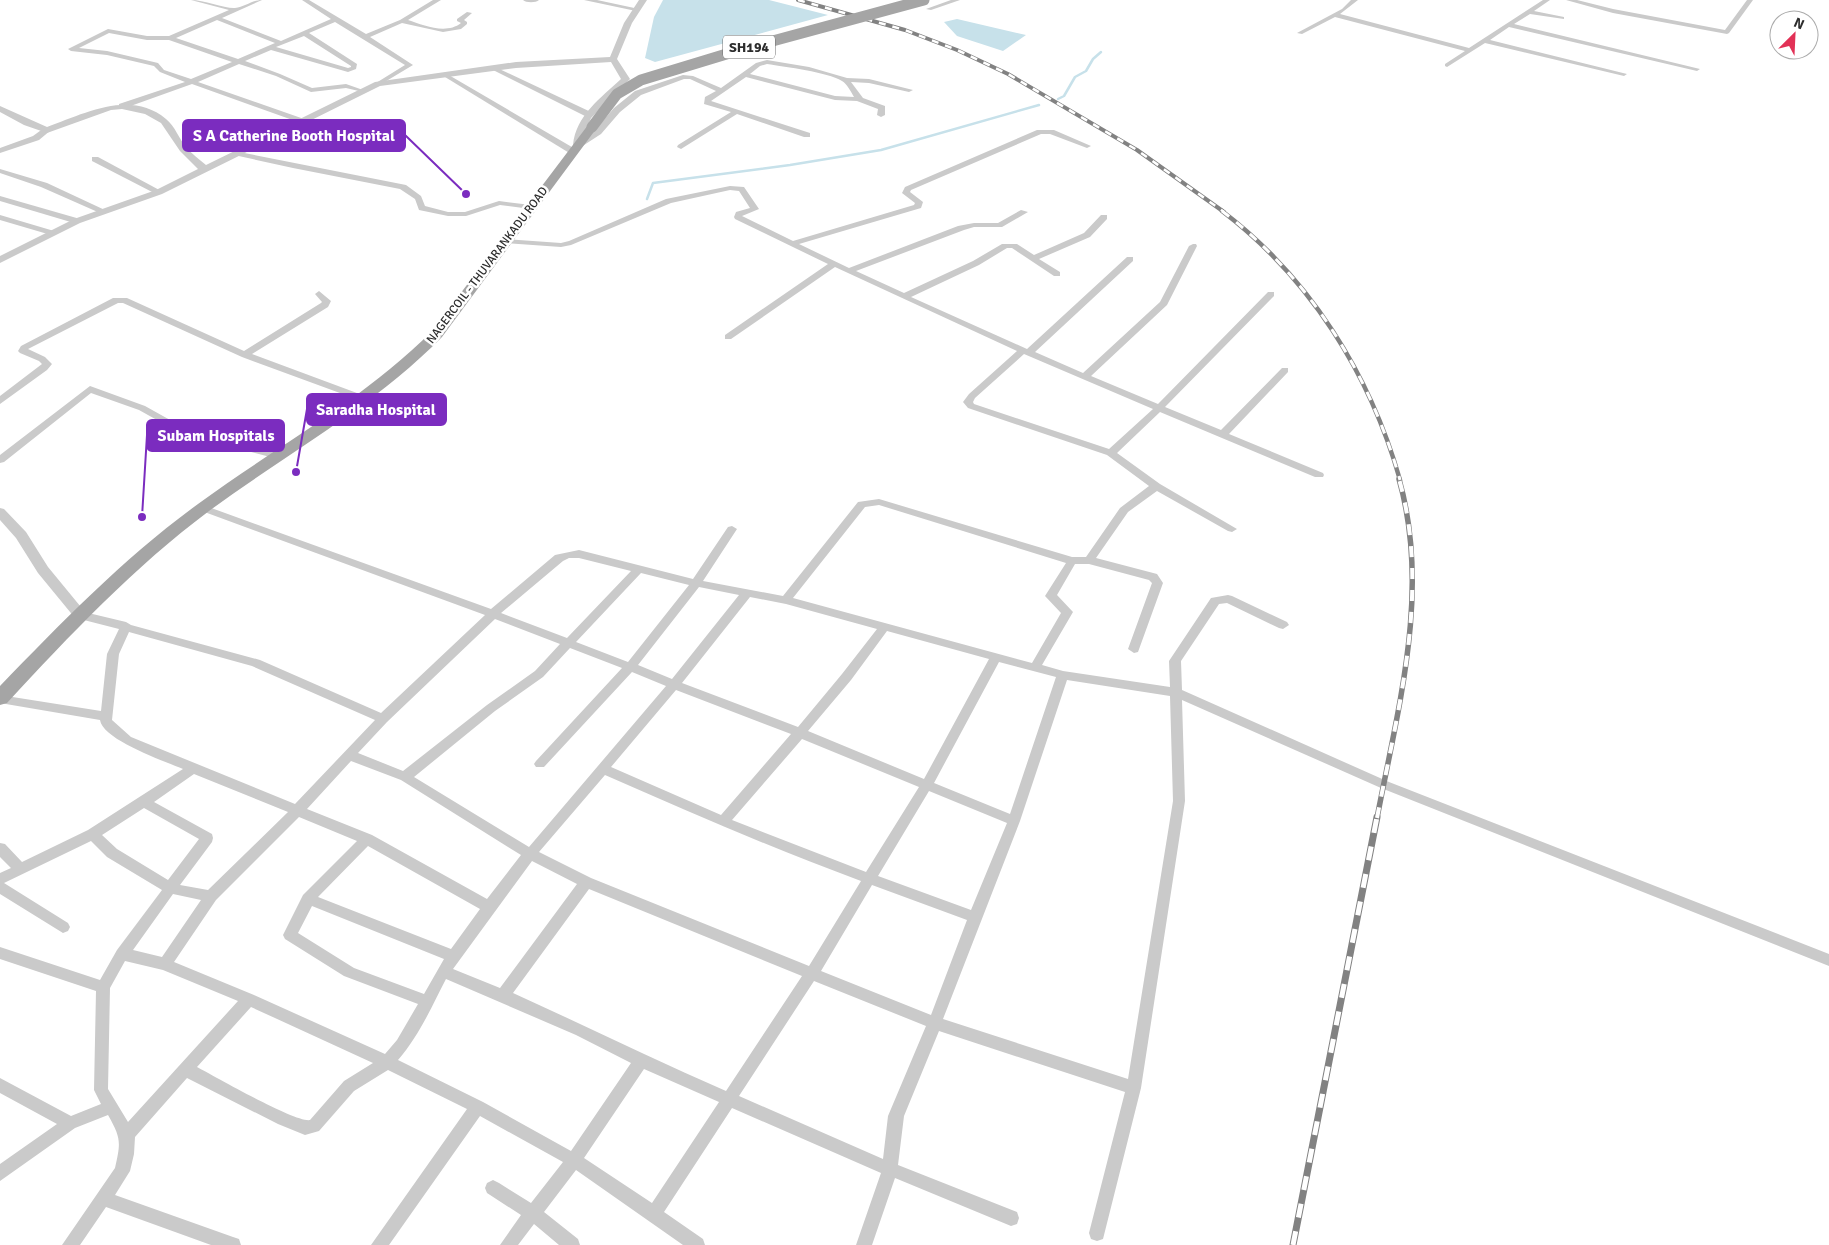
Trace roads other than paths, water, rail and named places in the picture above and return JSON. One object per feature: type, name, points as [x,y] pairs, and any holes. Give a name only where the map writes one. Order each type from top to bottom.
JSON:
[{"type":"main road","name":"NAGERCOIL - THUVARANKADU ROAD","points":[[0,698],[80,614],[150,549],[203,508],[362,398],[415,357],[437,334],[576,148],[591,121],[617,94],[641,80],[743,49],[926,4]]},
{"type":"street","points":[[194,0],[235,10]]},
{"type":"street","points":[[170,38],[259,0]]},
{"type":"street","points":[[1,259],[76,221],[159,192],[378,84],[410,65],[366,36],[334,20],[305,0]]},
{"type":"street","points":[[366,36],[402,21],[438,0]]},
{"type":"street","points":[[526,0],[536,0]]},
{"type":"street","points":[[587,0],[636,9]]},
{"type":"street","points":[[613,59],[628,23],[643,0]]},
{"type":"street","points":[[926,4],[957,0]]},
{"type":"street","points":[[1300,33],[1335,15],[1355,0]]},
{"type":"street","points":[[1529,0],[1545,2]]},
{"type":"street","points":[[1569,0],[1613,11],[1727,32],[1750,0]]},
{"type":"street","points":[[1447,64],[1545,2]]},
{"type":"street","points":[[1529,12],[1562,18]]},
{"type":"street","points":[[402,21],[449,31],[463,26],[465,23],[459,20],[469,13]]},
{"type":"street","points":[[1335,15],[1470,50]]},
{"type":"street","points":[[216,18],[282,43]]},
{"type":"street","points":[[0,151],[36,138],[47,130],[191,82],[239,63],[334,20]]},
{"type":"street","points":[[1508,25],[1697,68]]},
{"type":"street","points":[[301,121],[162,71],[156,64],[107,53],[71,49],[108,31],[148,38],[170,38],[311,90],[346,86],[361,92]]},
{"type":"street","points":[[271,48],[348,70],[354,68],[355,65],[304,33]]},
{"type":"street","points":[[1484,41],[1624,74]]},
{"type":"street","points":[[493,68],[591,121],[626,80],[613,59]]},
{"type":"street","points":[[378,84],[516,65],[613,59]]},
{"type":"street","points":[[808,135],[707,102],[708,99],[745,75],[758,64],[767,62],[817,71],[846,80],[869,81],[909,90]]},
{"type":"street","points":[[745,75],[836,98],[858,99],[882,108],[881,115]]},
{"type":"street","points":[[446,76],[576,148],[598,132],[631,98],[646,88],[687,77],[721,91]]},
{"type":"street","points":[[846,80],[858,99]]},
{"type":"street","points":[[122,106],[148,112],[164,121],[183,149],[205,170]]},
{"type":"street","points":[[0,108],[27,124],[47,130]]},
{"type":"street","points":[[681,147],[736,112]]},
{"type":"street","points":[[791,244],[918,206],[919,202],[906,193],[908,189],[1040,132],[1050,132],[1086,146]]},
{"type":"street","points":[[236,153],[302,168],[403,187],[418,198],[422,208],[441,213],[466,214],[499,203],[531,207]]},
{"type":"street","points":[[95,159],[159,192]]},
{"type":"street","points":[[0,171],[44,185],[103,211]]},
{"type":"street","points":[[505,241],[561,245],[571,243],[670,201],[737,188],[743,190],[755,209],[739,214],[738,217],[791,244],[1084,377],[1319,475]]},
{"type":"street","points":[[0,198],[76,221]]},
{"type":"street","points":[[850,270],[961,228],[974,225],[999,225],[1024,212]]},
{"type":"street","points":[[0,217],[51,233]]},
{"type":"street","points":[[1034,258],[1087,235],[1104,217]]},
{"type":"street","points":[[906,296],[976,263],[1005,246],[1014,246],[1057,274]]},
{"type":"street","points":[[1084,377],[1164,303],[1194,246]]},
{"type":"street","points":[[1130,259],[972,396],[968,402],[969,404],[1111,453],[1156,486],[1232,528]]},
{"type":"street","points":[[728,337],[834,264]]},
{"type":"street","points":[[245,355],[325,305],[328,301],[319,294]]},
{"type":"street","points":[[1111,453],[1159,408],[1271,294]]},
{"type":"street","points":[[0,401],[47,364],[42,358],[23,351],[24,348],[116,300],[124,300],[245,355],[362,398]]},
{"type":"street","points":[[1222,435],[1285,370]]},
{"type":"street","points":[[0,460],[90,389],[142,408],[185,432],[278,456]]},
{"type":"street","points":[[1089,560],[1124,510],[1156,486]]},
{"type":"street","points":[[786,600],[862,504],[880,502],[1072,561],[1089,560],[1150,576],[1158,583],[1134,650]]},
{"type":"street","points":[[203,508],[493,614],[798,732],[1014,821]]},
{"type":"street","points":[[0,512],[21,535],[43,570],[80,614],[256,663],[383,720]]},
{"type":"street","points":[[540,764],[628,667],[696,583],[732,528]]},
{"type":"street","points":[[165,964],[210,896],[298,810],[383,720],[493,614],[559,558],[568,554],[579,554],[696,583],[786,600],[1063,675],[1175,692],[1385,785],[1829,960]]},
{"type":"street","points":[[1035,668],[1067,612],[1050,596],[1072,561]]},
{"type":"street","points":[[405,777],[491,708],[539,674],[570,644],[640,568]]},
{"type":"street","points":[[185,1069],[283,1119],[310,1128],[318,1122],[349,1086],[387,1062],[408,1036],[443,971],[489,907],[530,854],[747,593]]},
{"type":"street","points":[[1097,1233],[1134,1088],[1180,801],[1175,661],[1215,601],[1228,599],[1283,624]]},
{"type":"street","points":[[126,626],[112,654],[105,716],[110,728],[127,740],[367,839],[489,907]]},
{"type":"street","points":[[723,822],[798,732],[852,673],[885,626]]},
{"type":"street","points":[[653,1215],[811,974],[926,786],[995,658]]},
{"type":"street","points":[[864,1245],[890,1170],[896,1116],[955,974],[974,917],[1014,821],[1063,675]]},
{"type":"street","points":[[0,698],[105,716]]},
{"type":"street","points":[[350,755],[405,777],[530,854],[586,882],[935,1023],[1134,1088]]},
{"type":"street","points":[[0,878],[92,834],[144,802],[192,768]]},
{"type":"street","points":[[602,768],[723,822],[868,880],[974,917]]},
{"type":"street","points":[[127,1134],[101,1090],[103,987],[122,954],[207,838],[144,802]]},
{"type":"street","points":[[92,834],[112,853],[170,888],[210,896]]},
{"type":"street","points":[[367,839],[308,900],[294,920],[290,935],[350,972],[427,1001]]},
{"type":"street","points":[[0,848],[19,868]]},
{"type":"street","points":[[503,994],[586,882]]},
{"type":"street","points":[[0,887],[63,927]]},
{"type":"street","points":[[308,900],[454,957]]},
{"type":"street","points":[[0,953],[103,987]]},
{"type":"street","points":[[122,954],[165,964],[249,999],[387,1062],[478,1107],[574,1160],[697,1245]]},
{"type":"street","points":[[443,971],[503,994],[641,1061],[890,1170],[1011,1218]]},
{"type":"street","points":[[70,1245],[122,1171],[127,1134],[249,999]]},
{"type":"street","points":[[508,1245],[574,1160],[641,1061]]},
{"type":"street","points":[[0,1085],[70,1123]]},
{"type":"street","points":[[0,1173],[70,1123],[111,1107]]},
{"type":"street","points":[[379,1245],[478,1107]]},
{"type":"street","points":[[492,1188],[533,1214],[572,1245]]},
{"type":"street","points":[[103,1198],[233,1245]]},
{"type":"water","points":[[663,0],[769,0],[828,15],[655,62],[645,58],[654,17]]},
{"type":"water","points":[[957,19],[1026,35],[1003,51],[957,36],[944,22]]},
{"type":"waterway","points":[[1058,99],[1064,96],[1075,77],[1086,71],[1093,59],[1101,52]]},
{"type":"waterway","points":[[647,199],[653,183],[790,165],[881,150],[1039,105]]},
{"type":"railway","points":[[798,0],[905,30],[957,50],[1008,74],[1137,150],[1224,212]]},
{"type":"railway","points":[[1222,211],[1254,237],[1283,266],[1333,331],[1354,366],[1372,403],[1400,480]]},
{"type":"railway","points":[[1377,818],[1402,692],[1412,606],[1412,564],[1408,521],[1399,479]]},
{"type":"railway","points":[[1293,1245],[1377,817]]},
{"type":"place","name":"S A Catherine Booth Hospital","points":[[466,194]]},
{"type":"place","name":"Saradha Hospital","points":[[296,472]]},
{"type":"place","name":"Subam Hospitals","points":[[142,517]]}]
